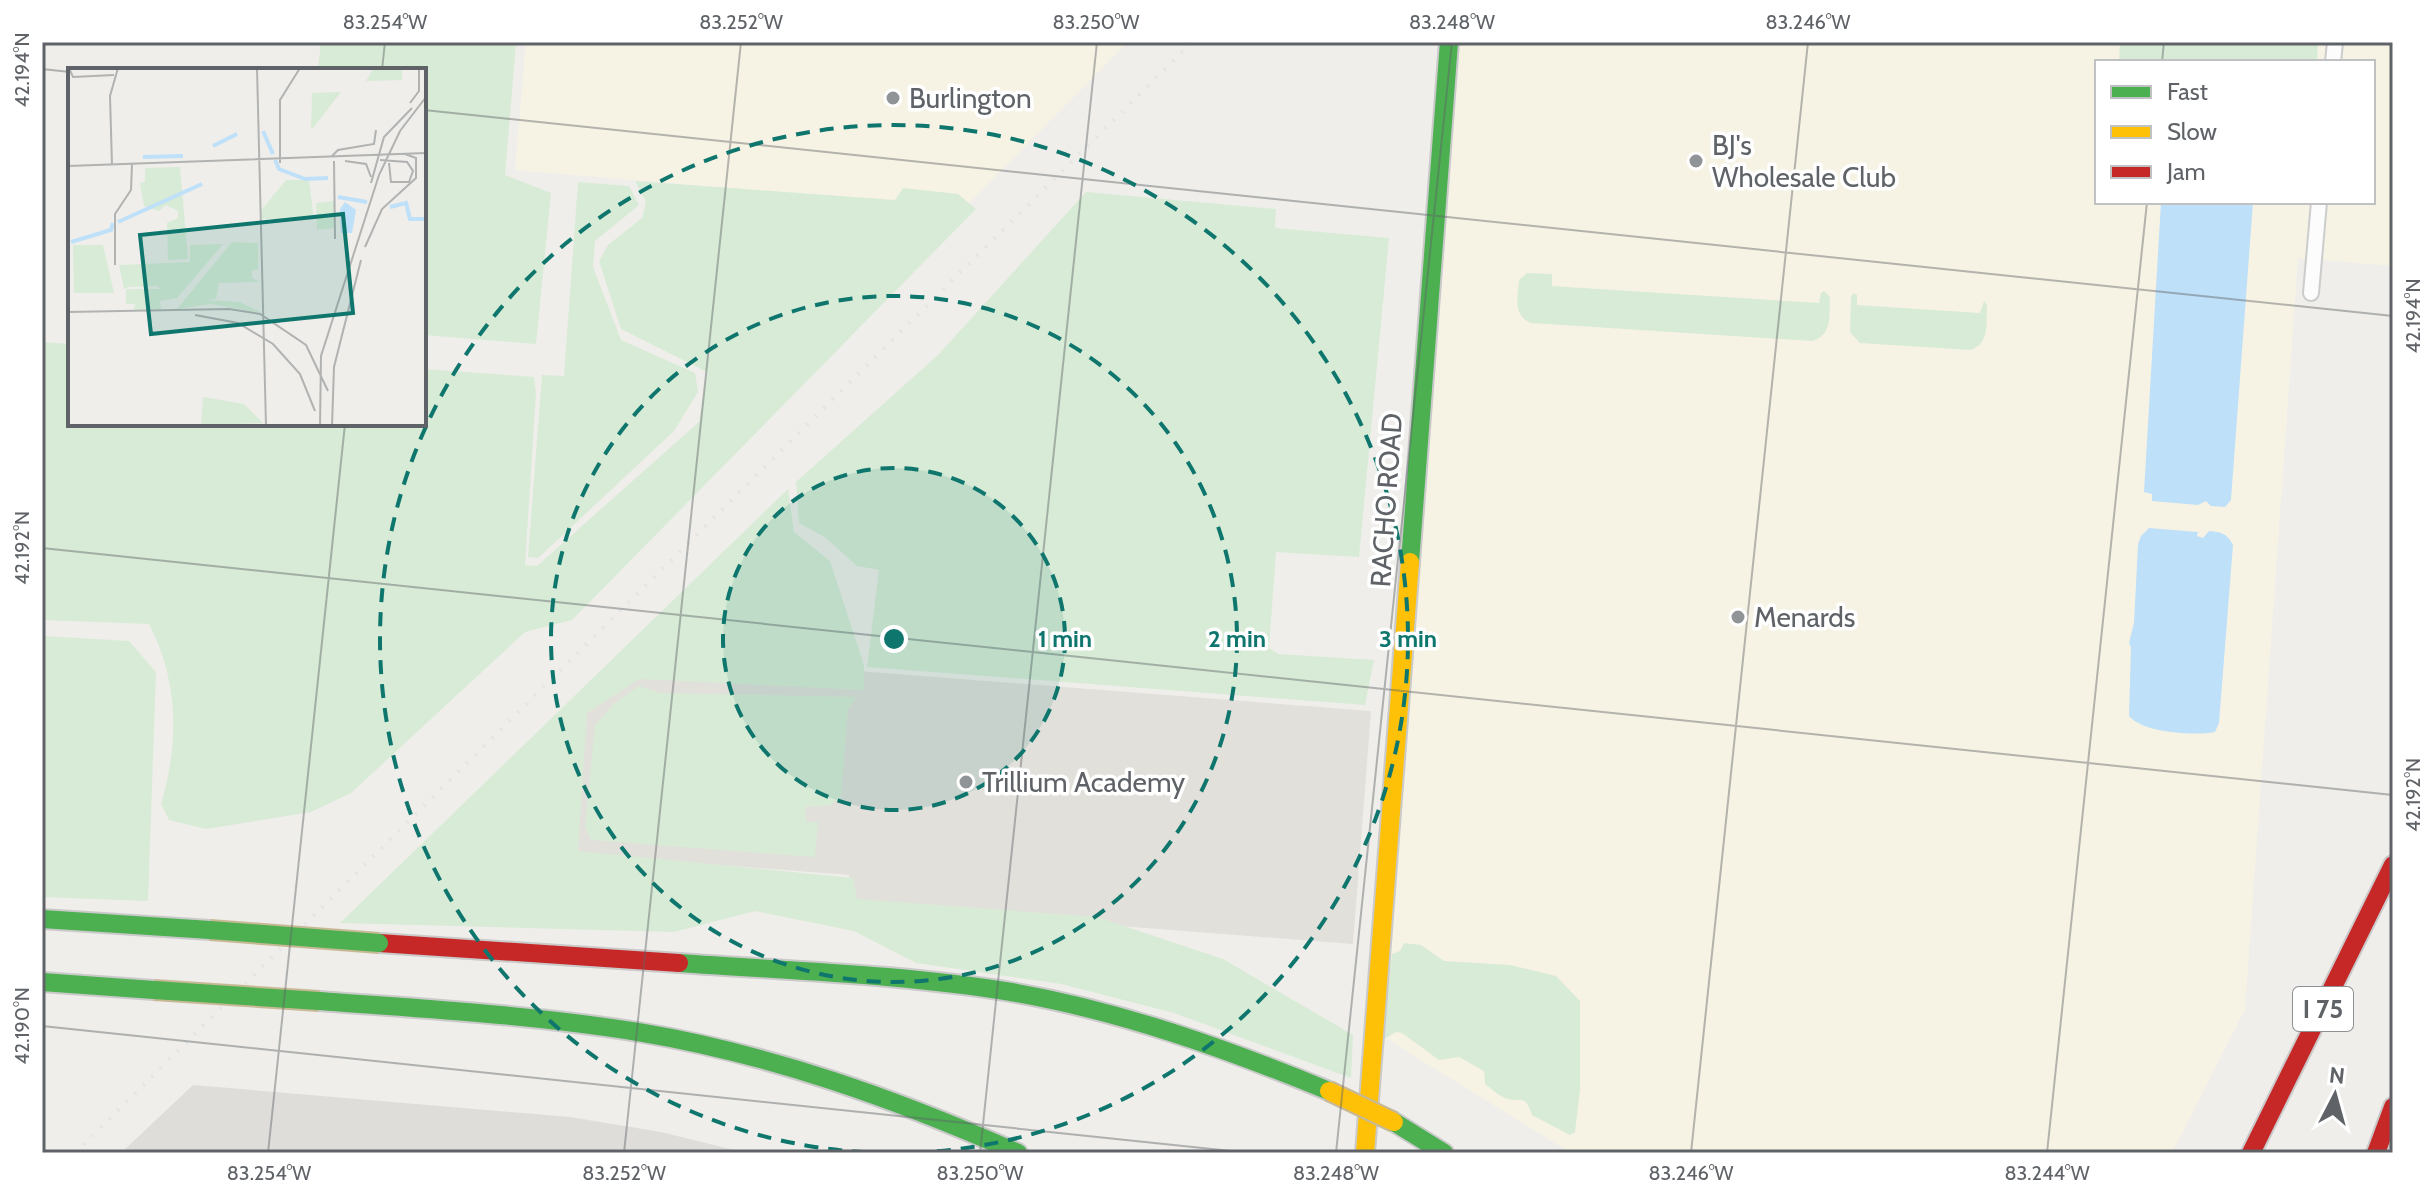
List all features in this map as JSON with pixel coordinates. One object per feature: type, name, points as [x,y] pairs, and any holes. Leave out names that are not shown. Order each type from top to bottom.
[{"type":"main road","name":"RACHO ROAD","points":[[1365,1153],[1449,42]]},
{"type":"main road","name":"I 75","points":[[2251,1153],[2393,865]]},
{"type":"main road","points":[[42,919],[902,979],[1003,991],[1102,1011],[1243,1055],[1394,1122],[1444,1153]]},
{"type":"main road","points":[[42,982],[586,1024],[710,1046],[840,1082],[917,1110],[1018,1153]]},
{"type":"main road","points":[[2376,1153],[2393,1107]]},
{"type":"street","points":[[2311,293],[2319,204]]},
{"type":"shaded area","points":[[526,42],[1128,42],[964,208],[515,170]]},
{"type":"shaded area","points":[[1460,42],[2393,42],[2393,266],[2298,258],[2245,1009],[2172,1153],[1571,1153],[1384,1037]]},
{"type":"shaded area","name":"Trillium Academy","points":[[627,653],[1371,711],[1353,944],[847,905],[849,875],[561,853],[572,704]]},
{"type":"shaded area","points":[[193,1085],[570,1117],[661,1132],[746,1153],[121,1153]]},
{"type":"green space","points":[[321,42],[516,42],[505,175],[551,193],[536,344],[426,335],[426,68],[318,68]]},
{"type":"green space","points":[[2120,42],[2318,42],[2317,60],[2119,60]]},
{"type":"green space","points":[[635,181],[895,200],[903,188],[958,194],[976,209],[572,620],[525,632],[351,793],[311,812],[206,829],[169,820],[161,804],[171,759],[171,690],[159,646],[149,624],[42,620],[42,342],[68,344],[68,426],[426,426],[426,369],[534,377],[536,393],[525,565],[537,566],[699,422],[707,372],[621,329],[599,261],[608,245],[642,218],[646,202]]},
{"type":"green space","points":[[578,182],[629,186],[639,205],[595,241],[593,267],[621,340],[695,373],[698,392],[674,431],[538,558],[528,557],[542,375],[564,376]]},
{"type":"green space","points":[[1086,192],[1276,209],[1275,228],[1389,238],[1359,557],[1276,552],[1269,648],[1278,654],[1374,660],[1365,705],[867,667],[879,570],[857,566],[826,538],[799,523],[796,482],[938,355]]},
{"type":"green space","points":[[1527,273],[1552,274],[1552,286],[1819,303],[1824,291],[1830,297],[1828,324],[1824,334],[1812,341],[1531,323],[1521,315],[1518,305],[1519,280]]},
{"type":"green space","points":[[1854,293],[1857,295],[1857,305],[1980,313],[1984,301],[1987,305],[1984,338],[1970,350],[1860,343],[1850,332],[1851,297]]},
{"type":"green space","points":[[788,489],[794,532],[830,561],[864,665],[864,690],[639,679],[587,713],[578,851],[853,878],[857,899],[1097,917],[1223,959],[1353,1035],[1351,1078],[1174,1013],[1061,984],[916,963],[854,931],[755,911],[674,932],[340,923]]},
{"type":"green space","points":[[42,636],[129,641],[156,672],[148,901],[42,897]]},
{"type":"green space","points":[[639,686],[660,693],[856,697],[848,709],[841,797],[830,805],[805,807],[806,822],[818,822],[815,857],[591,840],[585,827],[595,725],[615,703]]},
{"type":"green space","points":[[1404,943],[1421,945],[1444,961],[1510,965],[1556,976],[1580,1001],[1580,1090],[1575,1132],[1570,1135],[1532,1115],[1523,1101],[1499,1095],[1485,1084],[1484,1071],[1459,1057],[1439,1060],[1402,1033],[1396,1032],[1381,1041],[1392,954],[1400,951]]},
{"type":"water","points":[[2161,204],[2253,204],[2231,500],[2225,507],[2211,506],[2206,501],[2198,505],[2152,501],[2152,494],[2144,492]]},
{"type":"water","points":[[2149,528],[2198,532],[2197,536],[2203,538],[2209,531],[2217,532],[2226,536],[2233,545],[2219,723],[2215,732],[2195,734],[2157,730],[2129,716],[2129,643],[2134,623],[2138,544]]},
{"type":"railway","points":[[75,1153],[1192,42]]},
{"type":"traffic: fast","points":[[1410,562],[1449,42]]},
{"type":"traffic: fast","points":[[42,919],[210,930]]},
{"type":"traffic: fast","points":[[210,930],[379,943]]},
{"type":"traffic: fast","points":[[679,963],[929,981],[1052,1000],[1173,1033],[1329,1091]]},
{"type":"traffic: fast","points":[[42,982],[154,990]]},
{"type":"traffic: fast","points":[[154,990],[319,1001]]},
{"type":"traffic: fast","points":[[319,1001],[559,1021],[687,1041],[832,1080],[926,1114],[1018,1153]]},
{"type":"traffic: fast","points":[[1394,1122],[1444,1153]]},
{"type":"traffic: slow","points":[[1365,1153],[1410,562]]},
{"type":"traffic: slow","points":[[1329,1091],[1394,1122]]},
{"type":"traffic: jam","points":[[2251,1153],[2393,865]]},
{"type":"traffic: jam","points":[[379,943],[679,963]]},
{"type":"traffic: jam","points":[[2376,1153],[2393,1107]]},
{"type":"place","name":"Burlington","points":[[893,98]]},
{"type":"place","name":"BJ's Wholesale Club","points":[[1696,161]]},
{"type":"place","name":"Menards","points":[[1738,617]]},
{"type":"place","name":"Trillium Academy","points":[[966,782]]}]
